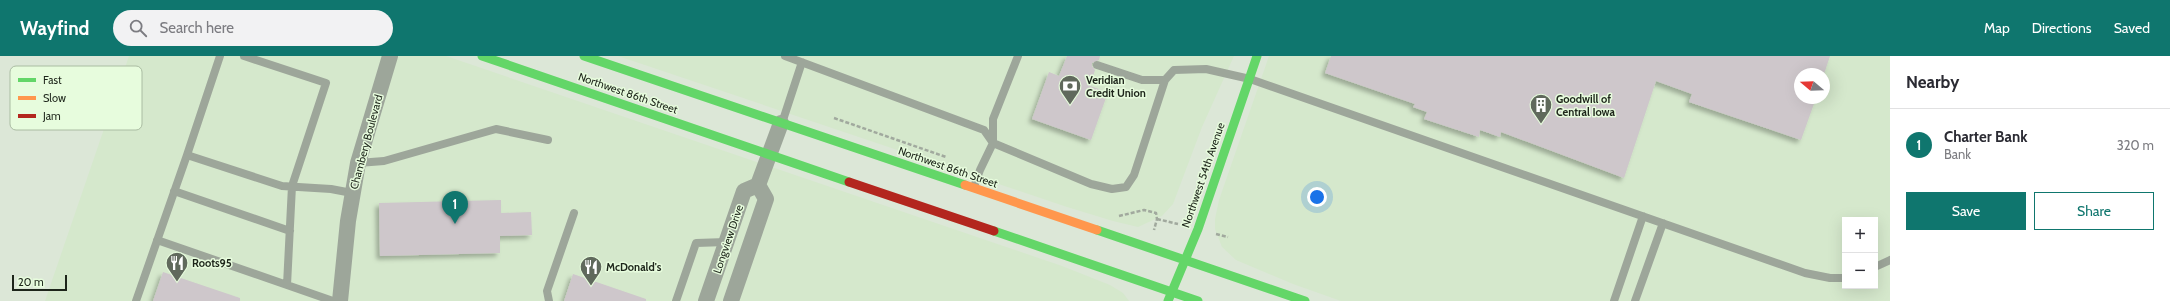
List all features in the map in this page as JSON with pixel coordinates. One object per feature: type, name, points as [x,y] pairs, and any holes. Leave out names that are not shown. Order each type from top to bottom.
[{"type":"main road","name":"Northwest 86th Street","points":[[482,56],[1198,301]]},
{"type":"main road","name":"Northwest 86th Street","points":[[584,56],[602,59],[782,123],[1305,301]]},
{"type":"main road","name":"Northwest 54th Avenue","points":[[1168,301],[1185,260],[1257,56]]},
{"type":"street","name":"Chambery Boulevard","points":[[340,301],[352,193],[358,163],[390,56]]},
{"type":"street","points":[[758,185],[782,123]]},
{"type":"street","name":"Longview Drive","points":[[706,301],[744,191],[758,185],[766,199],[731,301]]},
{"type":"lane","points":[[136,301],[220,56]]},
{"type":"lane","points":[[244,56],[326,83],[292,186],[287,285]]},
{"type":"lane","points":[[785,56],[984,130],[993,143],[1091,184],[1112,190],[1126,187],[1134,174],[1166,80],[1174,70],[1188,68],[1206,69],[1250,79],[1805,273],[1830,278],[1842,278]]},
{"type":"lane","points":[[974,188],[980,170],[993,143],[994,119],[1018,56]]},
{"type":"lane","points":[[782,123],[802,62]]},
{"type":"lane","points":[[1097,65],[1142,80],[1166,80]]},
{"type":"lane","points":[[358,163],[384,161],[496,129],[548,140]]},
{"type":"lane","points":[[187,155],[282,186],[331,189],[352,193]]},
{"type":"lane","points":[[174,191],[290,231]]},
{"type":"lane","points":[[549,301],[547,290],[574,213]]},
{"type":"lane","points":[[1614,301],[1643,216]]},
{"type":"lane","points":[[1635,301],[1663,223]]},
{"type":"lane","points":[[158,240],[333,301]]},
{"type":"lane","points":[[676,301],[696,243],[726,242]]},
{"type":"lane","points":[[1878,266],[1890,260]]},
{"type":"path","points":[[1156,213],[1157,219]]},
{"type":"path","points":[[1216,234],[1228,238]]},
{"type":"shaded area","points":[[129,56],[446,56],[1062,266],[1110,285],[1123,293],[1129,301],[45,301],[104,130],[142,130],[142,66],[126,66]]},
{"type":"shaded area","points":[[618,56],[1234,56],[1202,127],[1173,204],[1162,216],[1138,227],[1067,207]]},
{"type":"shaded area","points":[[1269,56],[1890,56],[1890,301],[1341,301],[1293,284],[1236,260],[1222,247],[1215,229],[1215,219],[1219,200]]},
{"type":"building","name":"Veridian Credit Union","points":[[1067,56],[1100,56],[1099,60],[1092,63],[1095,70],[1090,86],[1108,92],[1091,140],[1032,119],[1049,72],[1059,76]]},
{"type":"building","name":"Goodwill of Central Iowa","points":[[1331,56],[1830,56],[1826,68],[1794,68],[1794,104],[1814,104],[1801,140],[1689,102],[1692,94],[1656,81],[1624,178],[1501,132],[1500,137],[1480,130],[1479,137],[1424,119],[1427,112],[1413,107],[1415,104],[1325,73]]},
{"type":"building","points":[[501,200],[501,213],[531,212],[532,235],[500,236],[500,253],[380,256],[379,203]]},
{"type":"building","name":"Roots95","points":[[163,272],[240,298],[240,301],[153,301]]},
{"type":"building","name":"McDonald's","points":[[573,274],[646,299],[646,301],[564,301]]},
{"type":"traffic: fast","points":[[482,56],[849,182]]},
{"type":"traffic: fast","points":[[584,56],[965,185]]},
{"type":"traffic: fast","points":[[1168,301],[1198,229],[1257,56]]},
{"type":"traffic: fast","points":[[1097,230],[1305,301]]},
{"type":"traffic: fast","points":[[994,231],[1198,301]]},
{"type":"traffic: slow","points":[[965,185],[1097,230]]},
{"type":"traffic: jam","points":[[849,182],[994,231]]},
{"type":"place","name":"Veridian Credit Union","points":[[1070,106]]},
{"type":"place","name":"Goodwill of Central Iowa","points":[[1541,124]]},
{"type":"place","name":"Charter Bank","points":[[455,224]]},
{"type":"place","name":"Roots95","points":[[177,282]]},
{"type":"place","name":"McDonald's","points":[[591,286]]}]
